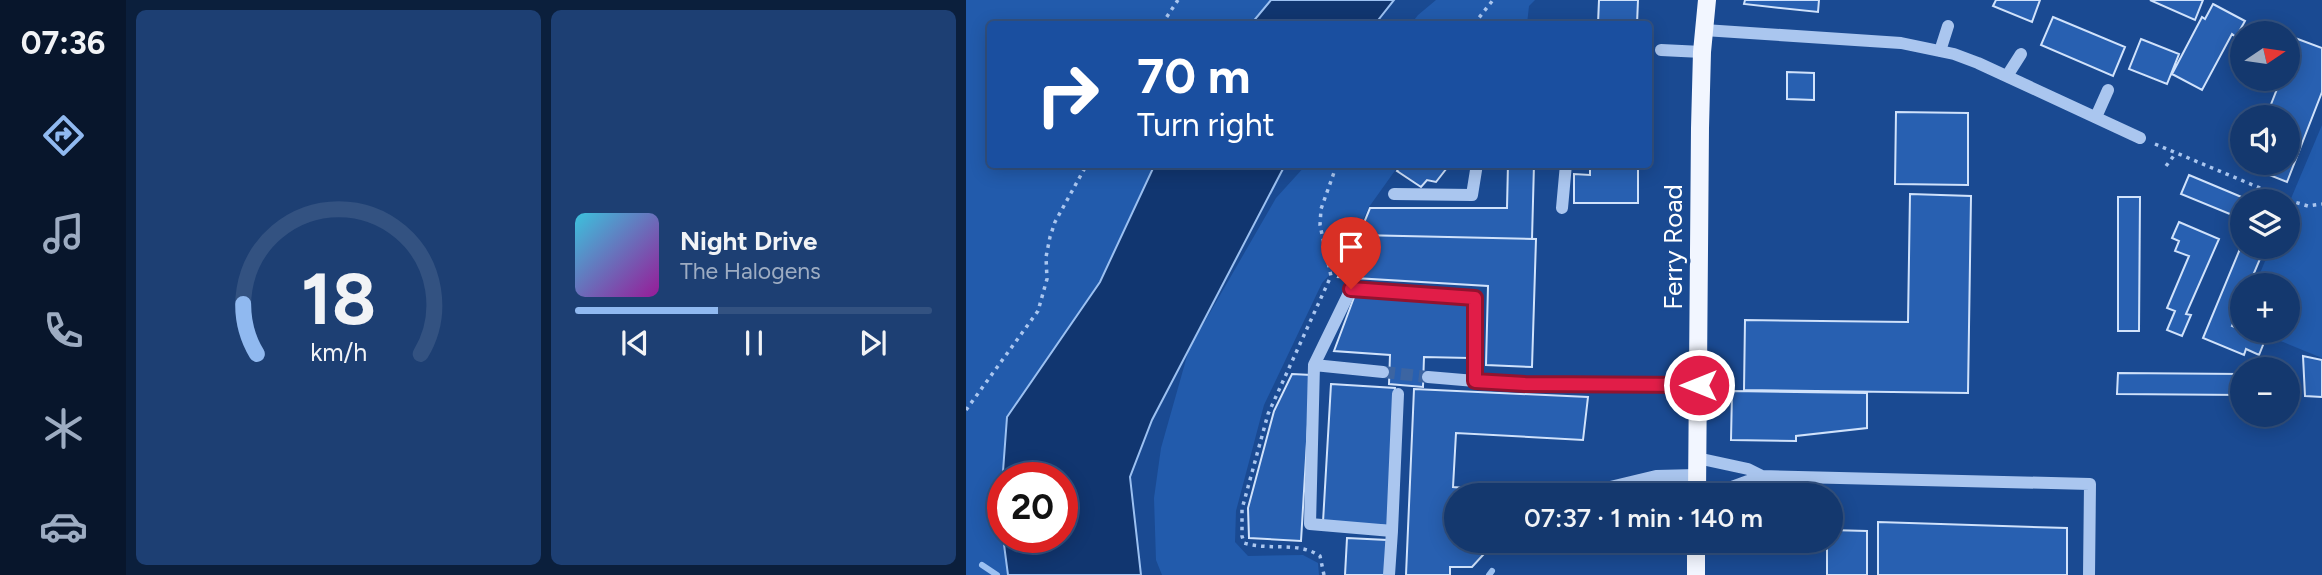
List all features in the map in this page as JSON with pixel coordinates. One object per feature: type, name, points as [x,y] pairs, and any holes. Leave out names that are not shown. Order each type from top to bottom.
[{"type":"main road","name":"Ferry Road","points":[[1697,483],[1702,52],[1707,0]]},
{"type":"main road","points":[[1696,553],[1696,575]]},
{"type":"street","points":[[1940,51],[1948,26]]},
{"type":"street","points":[[1704,30],[1888,42],[1940,51],[1967,58],[2140,138]]},
{"type":"street","points":[[1661,50],[1702,52]]},
{"type":"street","points":[[2007,76],[2021,54]]},
{"type":"street","points":[[2096,117],[2108,90]]},
{"type":"street","points":[[1394,194],[1472,195],[1476,168]]},
{"type":"street","points":[[1562,208],[1566,168]]},
{"type":"street","points":[[1392,531],[1310,524],[1314,365],[1351,289],[1475,298],[1475,381]]},
{"type":"street","points":[[1314,365],[1383,372]]},
{"type":"street","points":[[1428,377],[1525,384],[1699,385]]},
{"type":"street","points":[[1389,575],[1398,394]]},
{"type":"street","points":[[1627,483],[1697,467],[1748,469],[1762,476]]},
{"type":"street","points":[[1743,483],[1762,476],[2091,484],[2089,575]]},
{"type":"path","points":[[1164,21],[1178,0]]},
{"type":"path","points":[[1476,21],[1493,0]]},
{"type":"path","points":[[2140,138],[2291,201],[2308,206],[2322,204]]},
{"type":"path","points":[[2166,166],[2176,153]]},
{"type":"path","points":[[966,410],[1038,311],[1047,279],[1046,257],[1050,237],[1055,222],[1085,168]]},
{"type":"path","points":[[1324,575],[1320,556],[1313,552],[1244,542],[1242,509],[1268,414],[1331,276],[1320,225],[1321,209],[1336,168]]},
{"type":"shaded area","points":[[966,0],[1299,0],[1281,21],[987,21],[987,168],[1182,168],[1012,462],[987,462],[987,553],[1035,553],[1033,575],[966,575]]},
{"type":"shaded area","points":[[1271,0],[1394,0],[1377,21],[1254,21]]},
{"type":"shaded area","points":[[1436,0],[1535,0],[1529,6],[1527,21],[1413,21]]},
{"type":"shaded area","points":[[2322,125],[2322,358],[2285,343],[2300,343],[2300,273],[2260,273],[2266,259],[2300,259],[2300,189],[2295,189]]},
{"type":"shaded area","points":[[1153,168],[1283,168],[1152,420],[1130,477],[1141,575],[1008,575],[1005,553],[1078,553],[1078,462],[1004,462],[1007,417],[1100,282]]},
{"type":"shaded area","points":[[1303,168],[1397,168],[1369,207],[1344,259],[1322,283],[1264,405],[1236,511],[1235,542],[1248,556],[1303,555],[1318,563],[1319,575],[1162,575],[1156,560],[1154,498],[1161,448],[1189,349],[1276,198]]},
{"type":"building","points":[[1599,0],[1638,0],[1637,21],[1598,21]]},
{"type":"building","points":[[1745,0],[1819,0],[1818,12],[1744,4]]},
{"type":"building","points":[[1996,0],[2040,0],[2032,22],[1993,6]]},
{"type":"building","points":[[2150,0],[2203,0],[2195,20]]},
{"type":"building","points":[[2213,4],[2245,21],[2230,21],[2230,38],[2202,90],[2172,74],[2202,17],[2205,19]]},
{"type":"building","points":[[2053,17],[2125,47],[2113,76],[2041,45]]},
{"type":"building","points":[[2141,39],[2179,54],[2167,84],[2129,69]]},
{"type":"building","points":[[2300,40],[2322,48],[2322,92],[2300,149],[2300,105],[2271,105],[2276,91],[2300,91]]},
{"type":"building","points":[[1787,72],[1814,73],[1814,100],[1787,99]]},
{"type":"building","points":[[1896,112],[1968,113],[1968,185],[1895,184]]},
{"type":"building","points":[[1399,168],[1447,168],[1436,182],[1427,180],[1421,187],[1397,171]]},
{"type":"building","points":[[1508,168],[1534,168],[1532,239],[1359,235],[1370,208],[1507,208]]},
{"type":"building","points":[[1590,168],[1638,168],[1638,203],[1574,203],[1574,174],[1590,175]]},
{"type":"building","points":[[2189,175],[2230,192],[2230,214],[2181,194]]},
{"type":"building","points":[[2269,175],[2290,175],[2287,182]]},
{"type":"building","points":[[1910,194],[1971,196],[1968,393],[1744,390],[1745,320],[1908,322]]},
{"type":"building","points":[[2118,197],[2140,197],[2139,331],[2118,331]]},
{"type":"building","points":[[2179,222],[2219,239],[2186,314],[2191,315],[2182,336],[2167,330],[2175,311],[2167,308],[2189,256],[2175,251],[2179,241],[2172,238]]},
{"type":"building","points":[[1359,235],[1536,239],[1532,367],[1486,365],[1488,286],[1338,277]]},
{"type":"building","points":[[2236,259],[2260,259],[2254,273],[2230,273],[2230,343],[2264,343],[2259,355],[2246,349],[2244,355],[2203,338]]},
{"type":"building","points":[[1356,292],[1471,298],[1469,358],[1424,357],[1423,387],[1389,384],[1390,355],[1334,351]]},
{"type":"building","points":[[2303,356],[2322,360],[2322,397],[2305,396]]},
{"type":"building","points":[[2118,373],[2230,374],[2230,395],[2117,394]]},
{"type":"building","points":[[1292,374],[1311,375],[1301,541],[1249,538],[1248,508],[1274,411]]},
{"type":"building","points":[[1331,384],[1395,388],[1388,526],[1323,522]]},
{"type":"building","points":[[1414,389],[1588,397],[1583,440],[1456,433],[1453,483],[1444,483],[1444,553],[1483,555],[1472,567],[1450,567],[1450,575],[1406,575]]},
{"type":"building","points":[[1732,391],[1867,393],[1867,428],[1796,436],[1796,441],[1731,440]]},
{"type":"building","points":[[1878,522],[2067,528],[2067,575],[1878,575]]},
{"type":"building","points":[[1843,530],[1867,531],[1867,575],[1827,575],[1827,553],[1843,553]]},
{"type":"building","points":[[1347,538],[1387,540],[1385,575],[1345,575]]},
{"type":"waterway","points":[[982,565],[997,575]]},
{"type":"waterway","points":[[1489,575],[1492,571]]},
{"type":"tunnel","points":[[1383,372],[1428,377]]},
{"type":"route","points":[[1351,289],[1475,298],[1475,381],[1525,384],[1699,385]]}]
